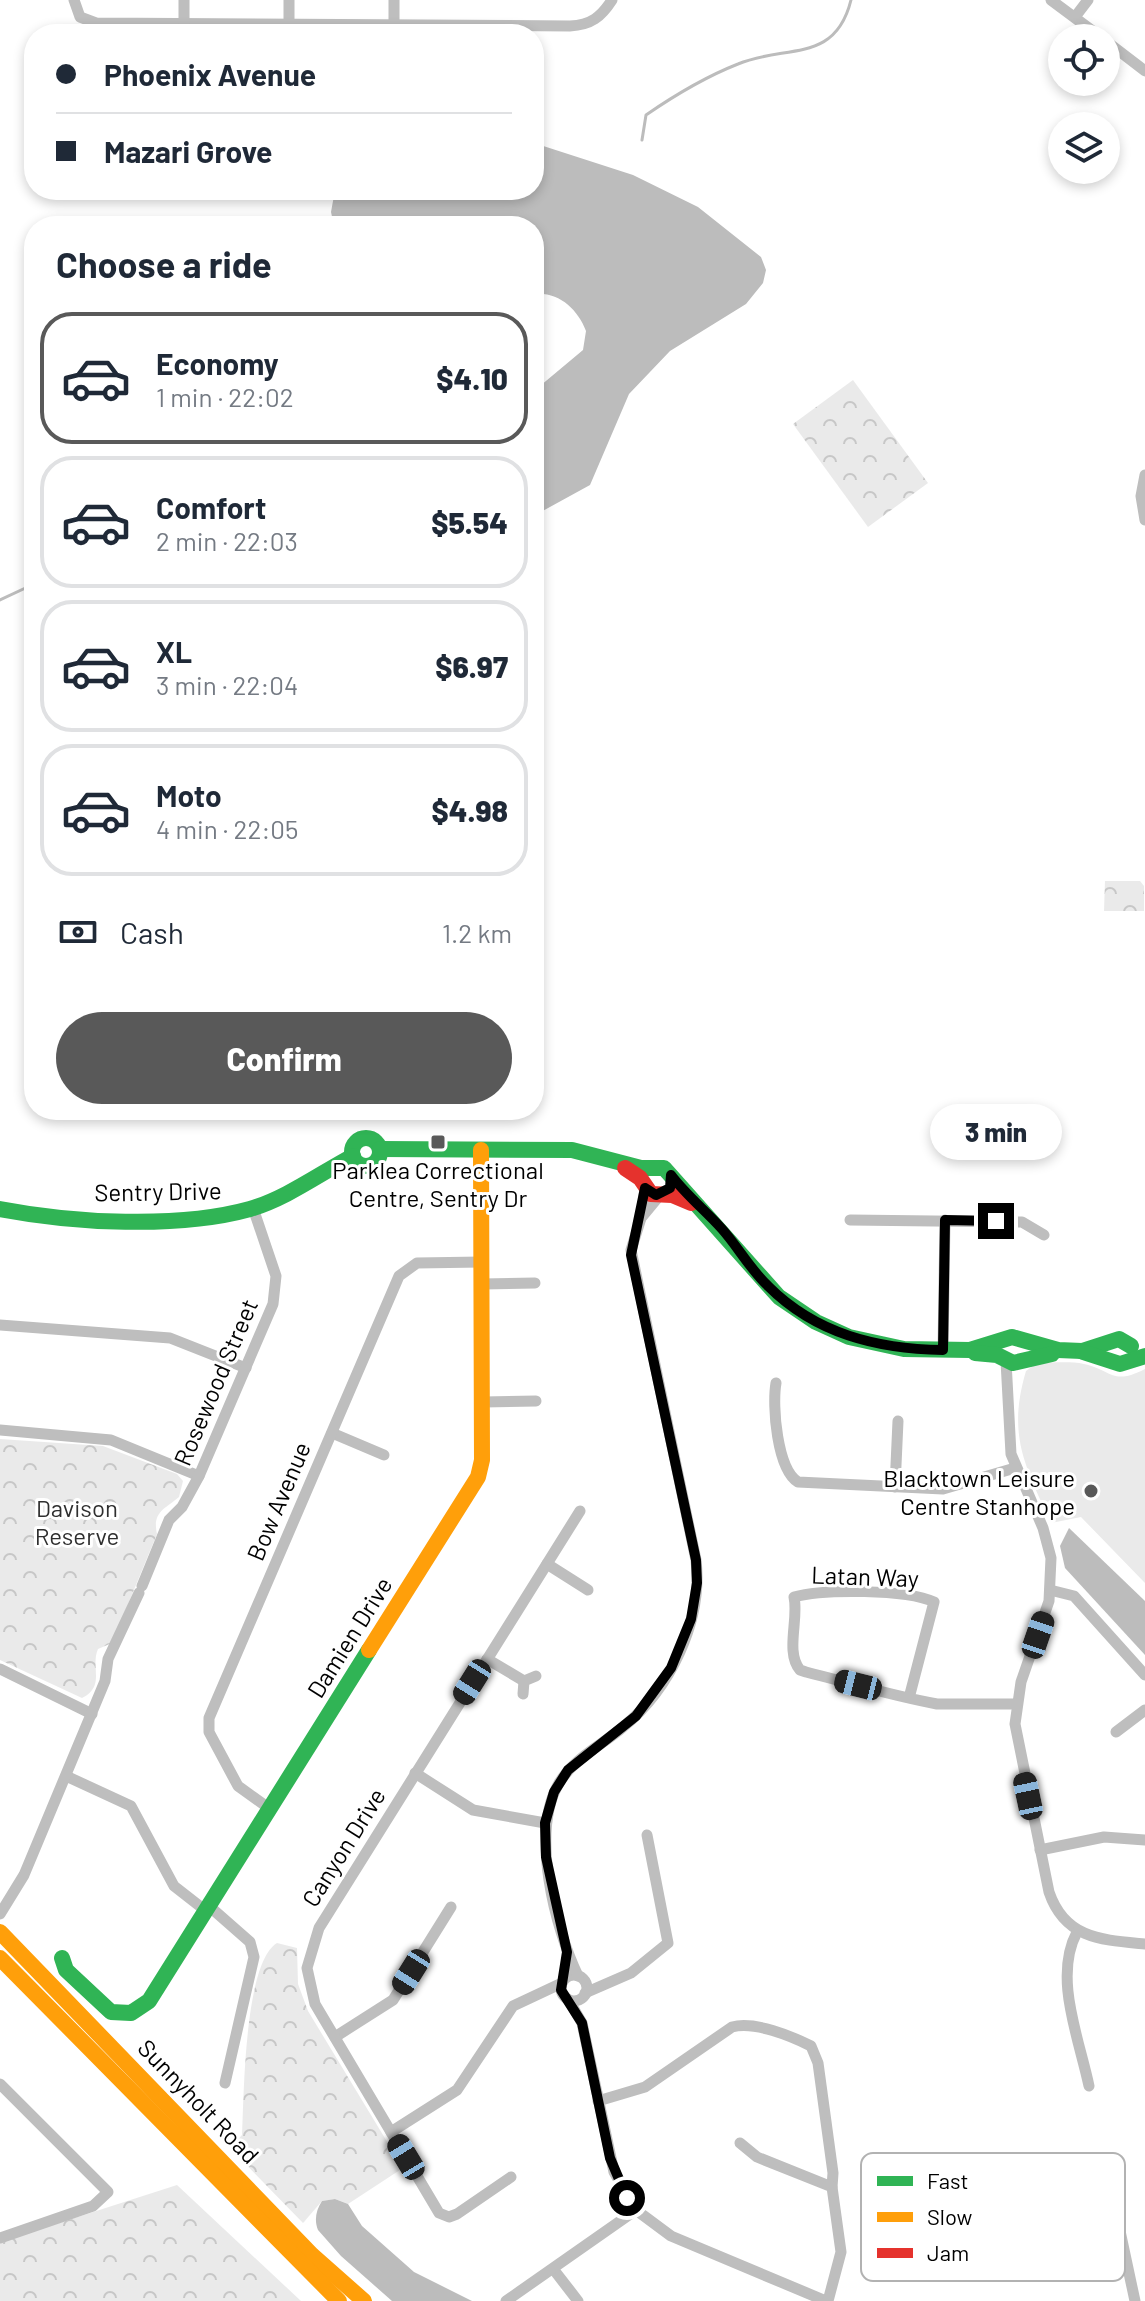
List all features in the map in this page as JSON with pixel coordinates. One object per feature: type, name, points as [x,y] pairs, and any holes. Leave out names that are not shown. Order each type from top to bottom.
[{"type":"street","points":[[74,0],[76,11],[87,21],[289,24],[289,0]]},
{"type":"street","points":[[184,0],[184,23]]},
{"type":"street","points":[[394,0],[394,24]]},
{"type":"street","points":[[544,25],[582,25],[604,13],[612,0]]},
{"type":"street","points":[[1051,0],[1084,24]]},
{"type":"street","points":[[1075,17],[1088,0]]},
{"type":"street","points":[[1120,52],[1145,71]]},
{"type":"street","points":[[1145,475],[1141,496],[1145,520]]},
{"type":"street","name":"Sentry Drive","points":[[0,1209],[33,1215],[198,1218],[253,1208],[353,1156],[356,1142],[364,1138],[376,1141],[380,1149],[481,1150]]},
{"type":"street","points":[[481,1150],[572,1150],[663,1171],[700,1207],[767,1286],[816,1322],[874,1344],[1013,1353],[1058,1350],[1110,1352],[1119,1339],[1138,1352]]},
{"type":"street","name":"Damien Drive","points":[[62,1958],[66,1970],[101,2006],[111,2012],[131,2013],[149,2001],[478,1477],[482,1460],[483,1402],[481,1150]]},
{"type":"street","points":[[610,1159],[653,1190],[700,1207]]},
{"type":"street","points":[[598,2101],[645,2087],[732,2027],[747,2026],[811,2046],[818,2063],[841,2252],[827,2301],[671,2236],[636,2210],[614,2172],[598,2101],[582,2023],[585,1994],[567,1952],[546,1857],[545,1823],[554,1792],[568,1770],[636,1716],[664,1680],[685,1638],[696,1594],[696,1560],[631,1255],[632,1240],[653,1190],[648,1171],[663,1171]]},
{"type":"street","points":[[653,1190],[670,1188],[663,1171]]},
{"type":"street","name":"Rosewood Street","points":[[0,1914],[24,1875],[108,1673],[108,1659],[169,1520],[182,1507],[199,1476],[276,1290],[274,1268],[253,1208]]},
{"type":"street","points":[[943,1350],[945,1220]]},
{"type":"street","points":[[857,1223],[945,1220],[1022,1222],[1044,1235]]},
{"type":"street","name":"Bow Avenue","points":[[270,1809],[238,1786],[211,1736],[208,1722],[405,1269],[425,1262],[481,1262]]},
{"type":"street","points":[[482,1284],[535,1283]]},
{"type":"street","points":[[0,1325],[170,1338],[246,1368]]},
{"type":"street","points":[[1013,1353],[1007,1430],[1015,1468],[1046,1538],[1051,1558],[1050,1590],[1016,1704],[1017,1743],[1040,1850],[1053,1904],[1077,1932],[1096,1939],[1145,1944]]},
{"type":"street","points":[[776,1383],[774,1411],[785,1466],[793,1479],[805,1484],[950,1488],[1015,1468]]},
{"type":"street","points":[[483,1402],[536,1401]]},
{"type":"street","points":[[895,1487],[898,1421]]},
{"type":"street","points":[[0,1430],[111,1440],[199,1476]]},
{"type":"street","points":[[332,1433],[384,1455]]},
{"type":"street","name":"Canyon Drive","points":[[511,2177],[445,2220],[335,2037],[310,1989],[307,1968],[312,1941],[580,1511]]},
{"type":"street","points":[[547,1564],[588,1590]]},
{"type":"street","points":[[1050,1590],[1074,1596],[1145,1675]]},
{"type":"street","name":"Latan Way","points":[[813,1593],[916,1596],[934,1602],[909,1698],[800,1670],[793,1654],[797,1618],[794,1597],[813,1593]]},
{"type":"street","points":[[487,1659],[524,1681]]},
{"type":"street","points":[[1,1674],[92,1714]]},
{"type":"street","points":[[524,1681],[536,1676]]},
{"type":"street","points":[[523,1694],[524,1681]]},
{"type":"street","points":[[909,1698],[947,1705],[1016,1704]]},
{"type":"street","points":[[1116,1732],[1145,1710]]},
{"type":"street","points":[[415,1773],[473,1810],[545,1823]]},
{"type":"street","points":[[66,1776],[131,1806],[174,1886],[250,1942],[254,1957],[225,2083]]},
{"type":"street","points":[[539,1995],[577,2000],[608,1980],[631,1973],[668,1943],[647,1835]]},
{"type":"street","points":[[1040,1850],[1104,1837],[1145,1840]]},
{"type":"street","points":[[335,2037],[393,2000],[451,1907]]},
{"type":"street","name":"Sunnyholt Road","points":[[0,1932],[312,2255],[364,2301]]},
{"type":"street","points":[[1077,1932],[1069,1947],[1065,1970],[1089,2086]]},
{"type":"street","points":[[567,1952],[563,1981],[567,1998],[582,2023]]},
{"type":"street","name":"Sunnyholt Road","points":[[0,1958],[339,2301]]},
{"type":"street","points":[[391,2132],[457,2090],[507,2014],[519,2002],[563,1981],[580,1977],[608,1980]]},
{"type":"street","points":[[0,2084],[108,2192],[93,2206],[0,2238]]},
{"type":"street","points":[[740,2143],[757,2157],[832,2187]]},
{"type":"street","points":[[506,2301],[636,2210]]},
{"type":"street","points":[[1125,2254],[1135,2301]]},
{"type":"street","points":[[554,2270],[578,2301]]},
{"type":"green space","points":[[853,380],[928,483],[868,527],[793,424]]},
{"type":"green space","points":[[1105,881],[1140,881],[1144,886],[1144,911],[1104,911]]},
{"type":"green space","name":"Blacktown Leisure Centre Stanhope","points":[[1037,1363],[1084,1364],[1119,1376],[1145,1369],[1145,1583],[1081,1517],[1051,1523],[1027,1467],[1019,1432],[1018,1414],[1026,1371]]},
{"type":"green space","name":"Davison Reserve","points":[[0,1439],[103,1446],[177,1474],[183,1481],[179,1497],[158,1516],[157,1534],[112,1643],[98,1649],[94,1688],[82,1698],[0,1660]]},
{"type":"green space","points":[[277,1943],[297,1948],[298,1984],[308,2011],[403,2168],[348,2204],[335,2199],[322,2201],[303,2223],[230,2148],[242,2135],[248,2032],[258,1976],[266,1955]]},
{"type":"green space","points":[[177,2185],[301,2301],[0,2301],[0,2242]]},
{"type":"shaded area","points":[[544,146],[633,175],[698,207],[761,257],[766,270],[763,283],[746,304],[670,351],[629,394],[590,485],[544,510],[544,383],[583,350],[586,331],[566,303],[544,294],[544,216],[332,216],[333,200],[544,200]]},
{"type":"shaded area","points":[[1069,1528],[1145,1601],[1145,1655],[1065,1568],[1060,1546]]},
{"type":"shaded area","points":[[335,2199],[348,2204],[362,2226],[414,2272],[472,2301],[392,2301],[341,2256],[318,2230],[316,2219],[320,2204]]},
{"type":"waterway","points":[[642,140],[646,115],[702,81],[755,58],[820,44],[833,35],[843,21],[851,0]]},
{"type":"waterway","points":[[0,600],[24,589]]},
{"type":"traffic: fast","points":[[366,1138],[376,1142],[380,1152],[376,1162],[366,1166],[356,1162],[352,1152],[356,1142],[366,1138]]},
{"type":"traffic: fast","points":[[380,1149],[572,1150],[641,1168],[664,1168],[779,1297],[816,1322],[849,1337],[904,1349],[970,1350],[1012,1337],[1058,1350],[1082,1351],[1119,1339],[1131,1346]]},
{"type":"traffic: fast","points":[[0,1209],[60,1218],[125,1222],[222,1215],[277,1199],[353,1156]]},
{"type":"traffic: fast","points":[[1083,1352],[1120,1364],[1145,1356]]},
{"type":"traffic: fast","points":[[975,1353],[997,1355],[1013,1363],[1052,1354]]},
{"type":"traffic: fast","points":[[62,1958],[66,1970],[111,2012],[131,2013],[149,2001],[369,1650]]},
{"type":"traffic: slow","points":[[369,1650],[478,1477],[482,1460],[481,1150]]},
{"type":"traffic: slow","points":[[0,1932],[312,2255],[364,2301]]},
{"type":"traffic: slow","points":[[0,1958],[339,2301]]},
{"type":"traffic: jam","points":[[625,1168],[640,1178],[651,1194],[672,1195],[691,1203]]},
{"type":"place","name":"Parklea Correctional Centre, Sentry Dr","points":[[438,1142]]},
{"type":"place","name":"Blacktown Leisure Centre Stanhope","points":[[1091,1491]]},
{"type":"route","points":[[627,2198],[610,2158],[582,2023],[578,2022],[572,2005],[561,1990],[567,1952],[544,1839],[549,1805],[568,1770],[636,1716],[664,1680],[685,1638],[696,1594],[696,1560],[631,1255],[645,1188],[651,1194],[664,1193],[670,1188],[671,1175],[720,1226],[755,1273],[791,1306],[816,1322],[860,1341],[904,1349],[943,1350],[945,1220],[996,1221]]}]
